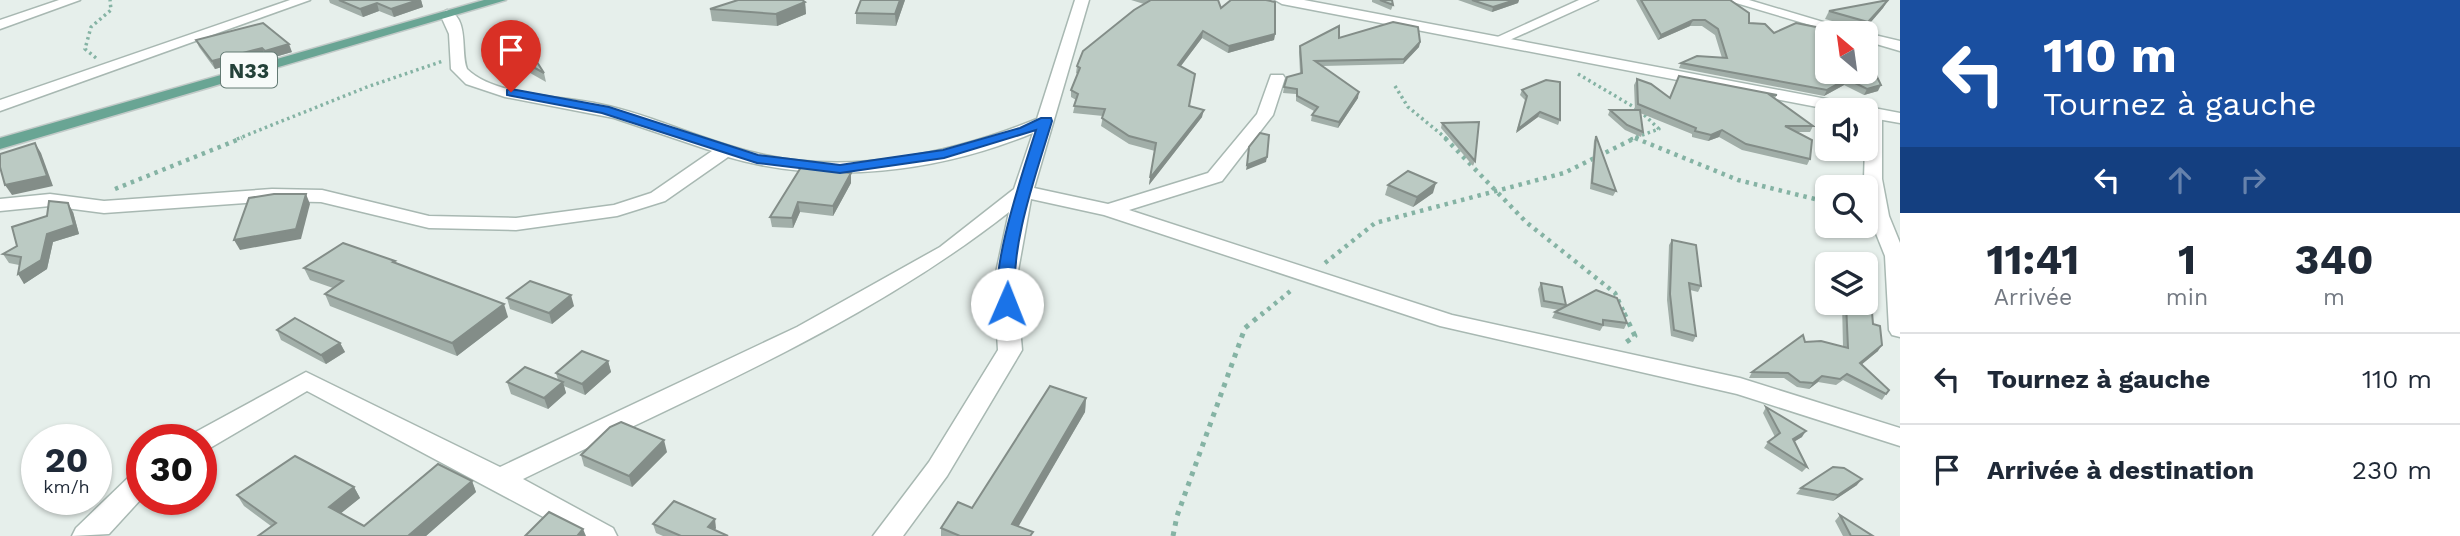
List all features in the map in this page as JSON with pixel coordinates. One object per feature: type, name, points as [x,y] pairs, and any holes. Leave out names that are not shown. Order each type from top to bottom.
[{"type":"main road","name":"N33","points":[[0,144],[499,0]]},
{"type":"street","points":[[0,25],[73,0]]},
{"type":"street","points":[[0,106],[303,0]]},
{"type":"street","points":[[887,536],[938,469],[1010,350],[1005,282],[1023,192],[1082,0]]},
{"type":"street","points":[[1282,0],[1815,102]]},
{"type":"street","points":[[1498,40],[1591,0]]},
{"type":"street","points":[[1733,0],[1815,23]]},
{"type":"street","points":[[447,14],[456,35],[454,58],[463,75],[487,89],[604,110],[757,159],[840,169],[944,154],[1024,131],[1046,121]]},
{"type":"street","points":[[1878,40],[1900,46]]},
{"type":"street","points":[[1109,210],[1215,177],[1265,115],[1277,78]]},
{"type":"street","points":[[1878,114],[1900,118]]},
{"type":"street","points":[[0,205],[50,201],[104,207],[271,195],[322,196],[358,207],[429,222],[516,223],[617,211],[658,197],[727,149]]},
{"type":"street","points":[[1871,161],[1879,216],[1895,256],[1900,330]]},
{"type":"street","points":[[500,479],[805,332],[947,251],[1023,192],[1109,210],[1448,321],[1740,386],[1899,435]]},
{"type":"street","points":[[217,432],[306,380],[500,479],[603,536]]},
{"type":"street","points":[[86,536],[126,496]]},
{"type":"path","points":[[107,68],[85,50],[91,27],[111,10],[110,0]]},
{"type":"path","points":[[1173,536],[1177,516],[1245,328],[1375,223],[1564,173],[1634,138],[1659,129],[1639,110],[1602,85],[1564,67],[1560,52]]},
{"type":"path","points":[[86,205],[126,183],[273,127],[367,87],[454,58]]},
{"type":"path","points":[[1395,86],[1408,107],[1437,130],[1460,157],[1554,247],[1615,293],[1634,336],[1606,356]]},
{"type":"path","points":[[1634,138],[1738,180],[1815,199]]},
{"type":"building","points":[[339,0],[418,0],[391,9],[377,3],[360,9]]},
{"type":"building","points":[[738,0],[805,2],[776,14],[710,9]]},
{"type":"building","points":[[861,0],[900,0],[895,14],[856,13]]},
{"type":"building","points":[[1151,0],[1218,0],[1221,8],[1231,0],[1275,2],[1275,34],[1229,46],[1203,31],[1178,65],[1195,74],[1189,106],[1204,110],[1150,178],[1156,143],[1129,136],[1102,118],[1105,109],[1074,106],[1078,94],[1071,90],[1080,68],[1077,66],[1083,51],[1134,10]]},
{"type":"building","points":[[1472,0],[1515,0],[1493,7]]},
{"type":"building","points":[[1641,0],[1730,0],[1749,13],[1749,23],[1765,24],[1774,33],[1796,23],[1815,27],[1815,84],[1838,84],[1827,90],[1681,63],[1697,56],[1727,58],[1718,29],[1705,20],[1693,20],[1661,35]]},
{"type":"building","points":[[1888,0],[1869,21],[1829,11]]},
{"type":"building","points":[[1393,22],[1418,27],[1420,42],[1404,59],[1315,61],[1359,92],[1339,122],[1312,115],[1318,107],[1297,96],[1297,89],[1284,87],[1287,77],[1302,73],[1300,46],[1339,26],[1339,38]]},
{"type":"building","points":[[263,23],[289,44],[212,61],[196,40]]},
{"type":"building","points":[[519,34],[544,73],[486,41]]},
{"type":"building","points":[[1679,76],[1777,95],[1770,95],[1813,126],[1785,126],[1812,140],[1810,159],[1746,144],[1722,130],[1711,135],[1695,131],[1696,128],[1638,104],[1637,79],[1651,84],[1670,98]]},
{"type":"building","points":[[1878,79],[1881,85],[1867,89],[1857,84],[1878,84]]},
{"type":"building","points":[[1546,80],[1560,82],[1560,120],[1540,112],[1518,129],[1527,96],[1522,90]]},
{"type":"building","points":[[1610,110],[1640,110],[1643,132],[1627,125]]},
{"type":"building","points":[[1479,122],[1475,161],[1442,123]]},
{"type":"building","points":[[1260,133],[1269,135],[1267,157],[1247,165],[1249,147]]},
{"type":"building","points":[[1596,136],[1616,191],[1592,183]]},
{"type":"building","points":[[35,143],[47,176],[5,185],[0,154]]},
{"type":"building","points":[[803,164],[812,164],[813,169],[851,173],[833,206],[798,202],[792,218],[770,217]]},
{"type":"building","points":[[1408,171],[1436,183],[1417,197],[1388,185]]},
{"type":"building","points":[[274,194],[306,194],[296,229],[234,240],[249,198]]},
{"type":"building","points":[[49,201],[68,203],[74,225],[47,234],[41,260],[18,274],[21,257],[3,254],[17,246],[12,227],[47,216]]},
{"type":"building","points":[[1672,240],[1696,245],[1701,286],[1689,283],[1696,336],[1674,330],[1670,294]]},
{"type":"building","points":[[343,243],[504,304],[452,343],[325,294],[343,281],[304,268]]},
{"type":"building","points":[[530,281],[571,295],[549,313],[507,298]]},
{"type":"building","points":[[1541,283],[1562,287],[1566,305],[1544,301]]},
{"type":"building","points":[[1596,290],[1617,298],[1627,323],[1603,320],[1603,325],[1555,312]]},
{"type":"building","points":[[1847,315],[1872,315],[1873,324],[1880,326],[1882,345],[1860,363],[1889,390],[1886,394],[1847,374],[1840,379],[1822,376],[1813,383],[1800,382],[1788,373],[1752,372],[1803,335],[1805,342],[1821,341],[1848,348]]},
{"type":"building","points":[[295,318],[340,343],[321,355],[277,330]]},
{"type":"building","points":[[582,351],[608,361],[582,384],[556,373]]},
{"type":"building","points":[[525,367],[563,382],[544,398],[507,382]]},
{"type":"building","points":[[1050,386],[1086,398],[1012,524],[1033,532],[1030,536],[960,536],[941,528],[958,502],[972,508]]},
{"type":"building","points":[[1766,407],[1806,431],[1793,439],[1807,467],[1768,442],[1780,433]]},
{"type":"building","points":[[621,422],[664,440],[629,476],[581,455],[610,427]]},
{"type":"building","points":[[295,456],[354,487],[329,507],[364,526],[438,464],[472,481],[408,536],[258,536],[276,523],[237,495]]},
{"type":"building","points":[[1833,467],[1844,468],[1862,479],[1838,495],[1801,488]]},
{"type":"building","points":[[674,501],[715,519],[708,527],[728,536],[681,536],[653,524]]},
{"type":"building","points":[[549,512],[583,529],[578,535],[581,536],[525,536]]},
{"type":"building","points":[[1840,515],[1873,536],[1851,536]]},
{"type":"route","points":[[511,92],[604,110],[757,159],[840,169],[944,154],[1024,131],[1046,121],[1023,192],[1005,282],[1007,304]]}]
